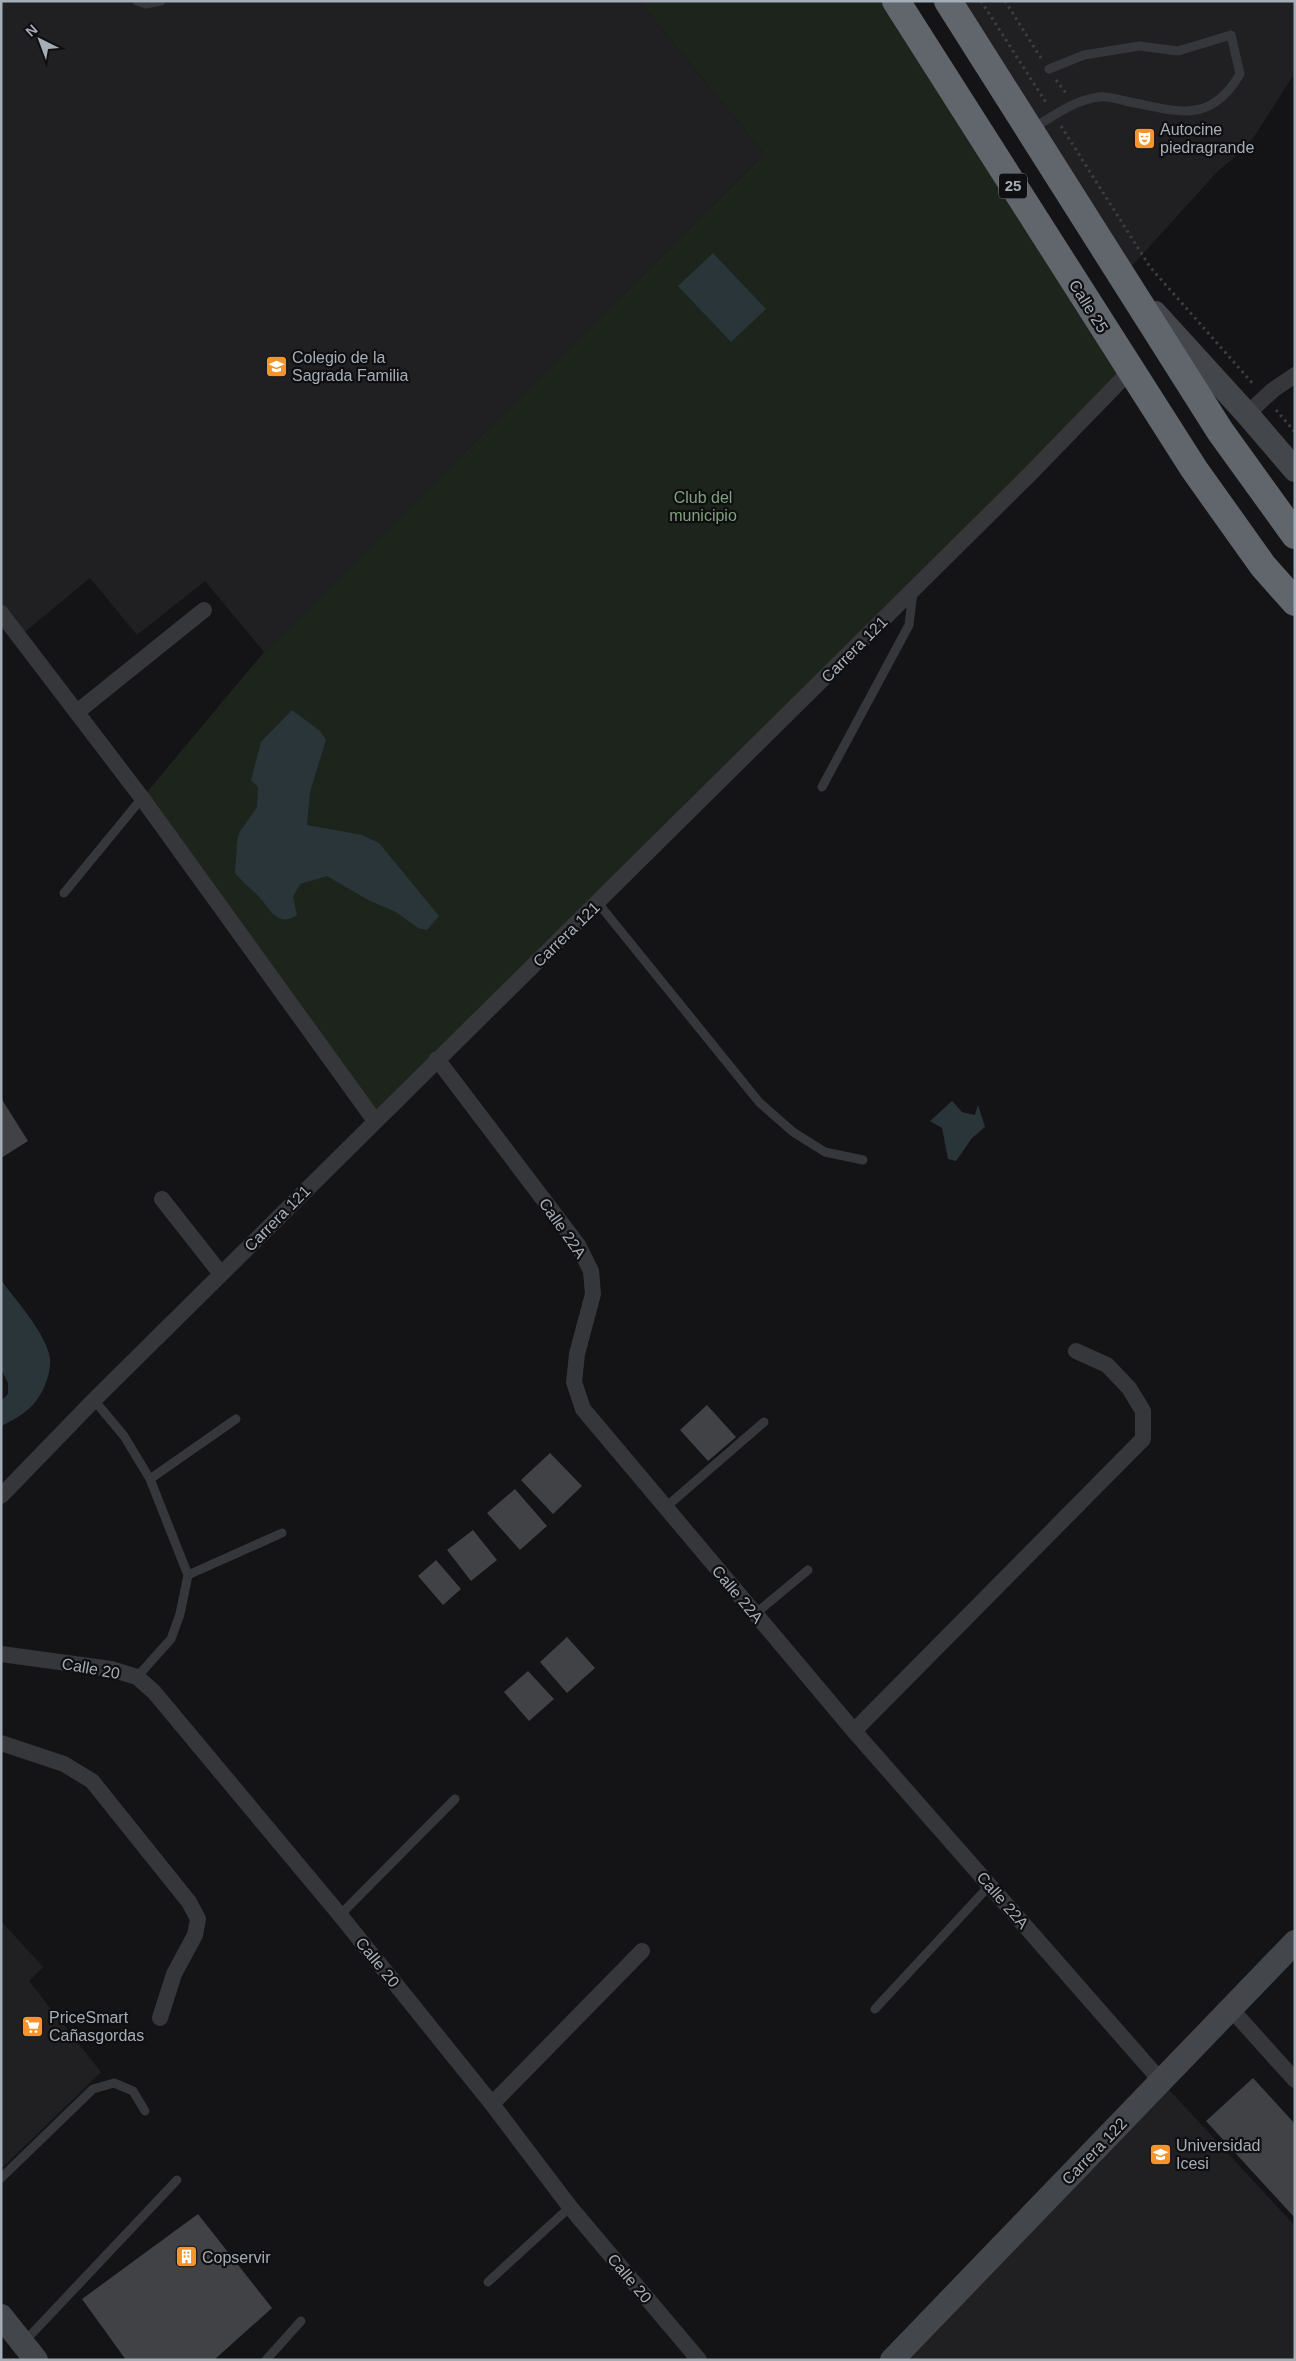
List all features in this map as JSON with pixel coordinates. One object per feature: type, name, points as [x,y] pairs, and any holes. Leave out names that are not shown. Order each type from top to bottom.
[{"type":"highway","name":"Calle 25","points":[[896,1],[1194,469],[1263,566],[1295,602]]},
{"type":"highway","points":[[948,1],[1220,432],[1295,535]]},
{"type":"street","points":[[1122,277],[1248,414],[1295,470]]},
{"type":"street","name":"Carrera 121","points":[[1,1496],[94,1400],[437,1059],[598,903],[1029,475],[1130,371]]},
{"type":"street","points":[[1248,414],[1265,397],[1295,375]]},
{"type":"street","points":[[77,712],[204,610]]},
{"type":"street","points":[[1,613],[142,798],[375,1121]]},
{"type":"street","name":"Calle 22A","points":[[437,1059],[578,1245],[591,1271],[593,1294],[577,1354],[574,1382],[582,1409],[854,1731],[1162,2081]]},
{"type":"street","points":[[162,1199],[221,1274]]},
{"type":"street","points":[[854,1731],[1143,1439],[1143,1411],[1129,1388],[1107,1365],[1076,1351]]},
{"type":"street","name":"Calle 20","points":[[3,1659],[111,1669],[137,1677],[154,1692],[340,1914],[492,2104],[570,2207],[699,2360]]},
{"type":"street","points":[[1,1743],[64,1764],[92,1781],[189,1902],[198,1919],[195,1935],[174,1974],[160,2018]]},
{"type":"street","name":"Carrera 122","points":[[892,2360],[1295,1942]]},
{"type":"street","points":[[492,2104],[642,1951]]},
{"type":"street","points":[[1231,2009],[1295,2080]]},
{"type":"street","points":[[1,2316],[30,2351]]},
{"type":"lane","points":[[137,1],[146,4],[161,1]]},
{"type":"lane","points":[[1031,130],[1074,103],[1100,96],[1187,112],[1210,107],[1230,90],[1240,74],[1231,34],[1178,51],[1139,46],[1084,55],[1049,69]]},
{"type":"lane","points":[[822,788],[909,625],[913,590]]},
{"type":"lane","points":[[64,893],[142,798]]},
{"type":"lane","points":[[598,903],[759,1102],[793,1132],[825,1152],[863,1160]]},
{"type":"lane","points":[[94,1400],[124,1436],[150,1479],[188,1576],[180,1614],[171,1639],[137,1677]]},
{"type":"lane","points":[[150,1479],[236,1419]]},
{"type":"lane","points":[[666,1508],[764,1422]]},
{"type":"lane","points":[[188,1576],[282,1533]]},
{"type":"lane","points":[[755,1614],[808,1570]]},
{"type":"lane","points":[[340,1914],[455,1799]]},
{"type":"lane","points":[[875,2009],[990,1885]]},
{"type":"lane","points":[[1,2178],[93,2090],[114,2082],[134,2092],[145,2111]]},
{"type":"lane","points":[[30,2351],[177,2180]]},
{"type":"lane","points":[[488,2282],[570,2207]]},
{"type":"lane","points":[[266,2360],[301,2321]]},
{"type":"path","points":[[981,1],[1150,267],[1295,432]]},
{"type":"path","points":[[1005,1],[1049,69],[1074,103]]},
{"type":"shaded area","name":"Colegio de la Sagrada Familia","points":[[1,1],[639,1],[764,154],[264,652],[205,581],[137,635],[90,578],[20,636],[1,613]]},
{"type":"shaded area","name":"Autocine piedragrande","points":[[948,1],[1295,1],[1295,73],[1248,146],[1218,171],[1122,277]]},
{"type":"shaded area","points":[[713,253],[766,309],[731,342],[678,286]]},
{"type":"shaded area","points":[[292,710],[320,731],[326,740],[310,792],[307,825],[362,835],[379,843],[439,916],[427,930],[418,928],[396,912],[370,901],[327,876],[300,884],[293,897],[297,915],[285,920],[276,916],[235,873],[239,833],[257,807],[258,787],[251,780],[261,742]]},
{"type":"shaded area","points":[[952,1101],[962,1112],[975,1115],[978,1105],[985,1127],[972,1138],[956,1161],[948,1159],[942,1128],[930,1121]]},
{"type":"shaded area","points":[[1,1280],[37,1329],[48,1350],[50,1362],[46,1382],[33,1405],[1,1426],[1,1401],[8,1394],[8,1383],[1,1369]]},
{"type":"shaded area","name":"PriceSmart Cañasgordas","points":[[1,1921],[43,1967],[29,1981],[101,2072],[1,2169]]},
{"type":"shaded area","name":"Universidad Icesi","points":[[1161,2081],[1295,2226],[1295,2360],[892,2360]]},
{"type":"green space","name":"Club del municipio","points":[[639,1],[896,1],[1130,371],[375,1121],[142,798],[264,652],[764,154]]},
{"type":"building","points":[[1,1098],[28,1141],[1,1158]]},
{"type":"building","points":[[707,1405],[736,1437],[708,1461],[680,1430]]},
{"type":"building","points":[[550,1453],[582,1486],[553,1514],[521,1480]]},
{"type":"building","points":[[515,1489],[547,1526],[520,1550],[487,1513]]},
{"type":"building","points":[[473,1530],[497,1560],[471,1581],[447,1550]]},
{"type":"building","points":[[436,1560],[461,1589],[443,1605],[418,1576]]},
{"type":"building","points":[[567,1637],[595,1668],[567,1693],[540,1662]]},
{"type":"building","points":[[528,1671],[554,1699],[529,1721],[504,1692]]},
{"type":"building","points":[[1253,2078],[1295,2124],[1295,2218],[1206,2121]]},
{"type":"building","name":"Copservir","points":[[198,2214],[272,2308],[214,2360],[126,2360],[82,2299]]},
{"type":"place","name":"Autocine piedragrande","points":[[1144,138]]},
{"type":"place","name":"Colegio de la Sagrada Familia","points":[[276,366]]},
{"type":"place","name":"PriceSmart Cañasgordas","points":[[33,2026]]},
{"type":"place","name":"Universidad Icesi","points":[[1160,2154]]},
{"type":"place","name":"Copservir","points":[[186,2257]]}]
